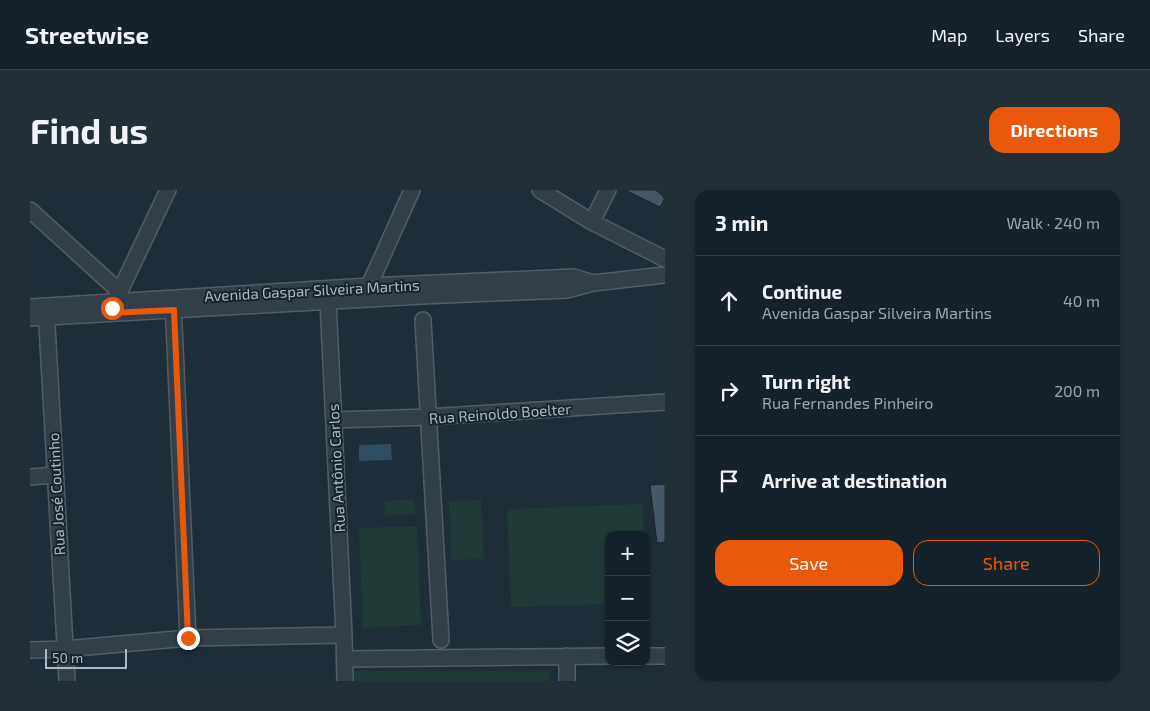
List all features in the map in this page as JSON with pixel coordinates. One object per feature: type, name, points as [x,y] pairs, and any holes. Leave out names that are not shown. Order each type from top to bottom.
[{"type":"street","points":[[30,210],[114,302],[168,190]]},
{"type":"street","points":[[369,286],[412,190]]},
{"type":"street","points":[[540,190],[592,222],[665,259]]},
{"type":"street","points":[[592,222],[608,190]]},
{"type":"street","name":"Avenida Gaspar Silveira Martins","points":[[30,318],[46,311],[114,302],[173,304],[328,301],[567,290],[593,283],[665,275]]},
{"type":"street","name":"Avenida Gaspar Silveira Martins","points":[[173,304],[369,286],[574,277],[593,283]]},
{"type":"street","name":"Rua Antônio Carlos","points":[[328,301],[345,681]]},
{"type":"street","points":[[173,304],[188,638]]},
{"type":"street","name":"Avenida Gaspar Silveira Martins","points":[[30,307],[46,311]]},
{"type":"street","name":"Rua José Coutinho","points":[[46,311],[66,681]]},
{"type":"street","points":[[423,320],[441,640]]},
{"type":"street","name":"Rua Reinoldo Boelter","points":[[334,420],[429,417],[665,402]]},
{"type":"street","points":[[30,477],[55,475]]},
{"type":"street","points":[[30,650],[65,649],[188,638],[344,635]]},
{"type":"street","points":[[567,656],[567,681]]},
{"type":"street","points":[[345,659],[605,656]]},
{"type":"street","points":[[650,656],[665,656]]},
{"type":"green space","points":[[414,499],[415,514],[385,516],[384,501]]},
{"type":"green space","points":[[481,500],[484,559],[451,560],[449,501]]},
{"type":"green space","points":[[643,504],[644,531],[605,531],[605,604],[511,607],[507,509]]},
{"type":"green space","points":[[417,526],[421,625],[363,628],[359,528]]},
{"type":"green space","points":[[352,671],[550,672],[550,681],[352,681]]},
{"type":"water","points":[[391,444],[392,460],[359,461],[359,445]]},
{"type":"building","points":[[625,190],[665,190],[665,198],[660,207]]},
{"type":"building","points":[[665,484],[665,542],[657,543],[650,485]]},
{"type":"route","points":[[112,308],[109,313],[174,310],[188,638]]}]
